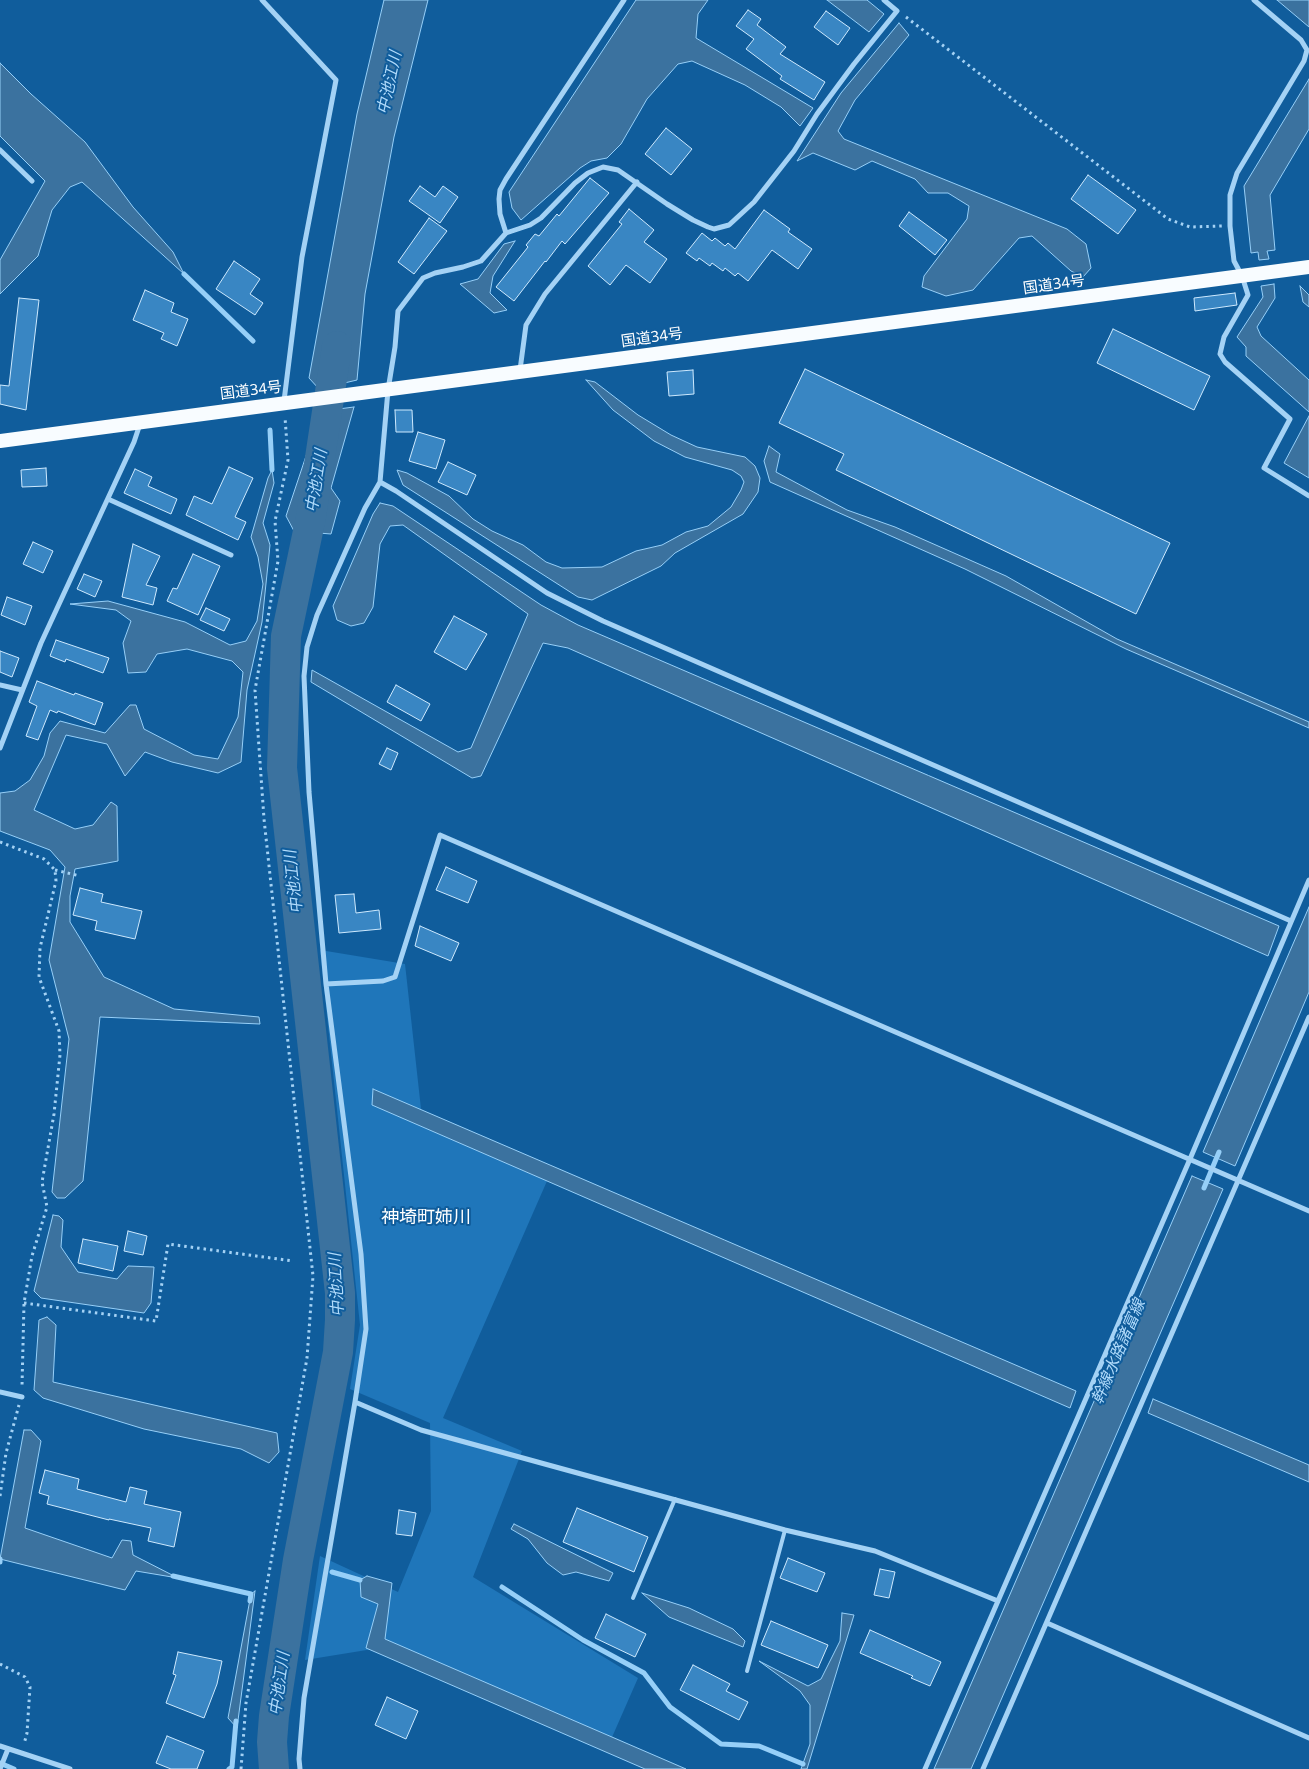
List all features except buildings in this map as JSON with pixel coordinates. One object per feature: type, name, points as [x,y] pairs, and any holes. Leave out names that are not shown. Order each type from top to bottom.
[{"type":"highway","name":"国道34号","points":[[0,441],[1309,267]]},
{"type":"street","points":[[262,0],[336,80],[302,257],[284,404]]},
{"type":"street","points":[[506,233],[500,214],[500,190],[624,0]]},
{"type":"street","points":[[300,1769],[299,1759],[304,1698],[366,1329],[361,1254],[326,984],[309,792],[304,676],[307,647],[317,615],[365,508],[380,482],[388,390],[395,347],[398,310],[423,278],[481,261],[506,233],[541,218],[575,183],[588,173],[603,167],[618,170],[700,224],[714,229],[729,225],[754,202],[794,151],[817,114],[897,10],[884,0]]},
{"type":"street","points":[[1254,0],[1301,40],[1307,50],[1304,61],[1237,173],[1230,195],[1230,226],[1234,261],[1242,276],[1248,295],[1224,337],[1220,354],[1225,362],[1290,419],[1264,468],[1309,496]]},
{"type":"street","points":[[0,150],[32,181]]},
{"type":"street","points":[[520,372],[526,326],[544,294],[637,182]]},
{"type":"street","points":[[0,748],[41,643],[134,442],[140,422]]},
{"type":"street","points":[[380,482],[547,593],[603,621],[1291,920]]},
{"type":"street","points":[[108,499],[231,554]]},
{"type":"street","points":[[0,685],[22,690]]},
{"type":"street","points":[[326,984],[383,982],[395,977],[440,835],[1309,1211]]},
{"type":"street","points":[[925,1769],[1190,1160],[1309,880]]},
{"type":"street","points":[[983,1769],[1309,1017]]},
{"type":"street","points":[[0,1392],[22,1396]]},
{"type":"street","points":[[355,1402],[421,1430],[785,1530],[875,1551],[998,1602]]},
{"type":"street","points":[[1047,1623],[1309,1738]]},
{"type":"street","points":[[0,1746],[70,1769]]},
{"type":"street","points":[[0,1769],[8,1749]]},
{"type":"lane","points":[[633,1598],[676,1499]]},
{"type":"lane","points":[[747,1671],[785,1530]]},
{"type":"path","points":[[897,10],[1168,219],[1190,226],[1230,226]]},
{"type":"path","points":[[241,1769],[246,1703],[307,1358],[313,1276],[264,819],[255,690],[278,561],[275,521],[288,460],[284,404]]},
{"type":"path","points":[[0,842],[44,859],[55,870],[80,876]]},
{"type":"path","points":[[0,1496],[6,1453],[22,1396],[24,1303],[32,1256],[47,1207],[42,1182],[54,1114],[60,1055],[59,1031],[39,977],[40,948],[56,881],[55,870]]},
{"type":"path","points":[[24,1303],[156,1321],[168,1244],[293,1262]]},
{"type":"path","points":[[0,1664],[25,1677],[30,1687],[27,1733],[22,1754]]},
{"type":"shaded area","points":[[320,950],[405,964],[423,1127],[547,1181],[443,1418],[522,1451],[473,1577],[638,1678],[609,1744],[379,1648],[305,1660],[320,1556],[398,1592],[431,1511],[430,1423],[350,1389],[360,1325]]},
{"type":"water","points":[[384,0],[428,0],[394,137],[365,294],[357,380],[319,389],[309,378],[357,114]]},
{"type":"water","points":[[636,0],[708,0],[698,14],[696,38],[813,108],[800,126],[781,107],[745,85],[692,61],[678,64],[647,99],[621,144],[607,158],[591,161],[580,168],[521,220],[512,208],[509,192]]},
{"type":"water","points":[[827,0],[867,0],[884,14],[869,32]]},
{"type":"water","points":[[1277,0],[1309,0],[1309,27]]},
{"type":"water","points":[[899,23],[909,35],[855,100],[838,131],[844,139],[1067,229],[1086,244],[1091,268],[1083,277],[1071,271],[1032,236],[1019,238],[973,290],[946,296],[922,287],[924,276],[967,219],[969,206],[948,193],[928,193],[915,179],[872,161],[855,170],[813,153],[797,161],[841,93]]},
{"type":"water","points":[[0,63],[31,94],[85,142],[133,207],[173,252],[184,274],[82,182],[70,187],[52,210],[38,256],[0,294],[0,260],[45,181],[0,136]]},
{"type":"water","points":[[1309,79],[1309,129],[1270,195],[1275,250],[1267,251],[1269,259],[1259,260],[1258,252],[1251,253],[1244,186]]},
{"type":"water","points":[[515,241],[493,276],[490,293],[507,310],[494,313],[460,284],[478,279],[504,244]]},
{"type":"water","points":[[1274,284],[1275,298],[1257,327],[1261,336],[1309,380],[1309,412],[1246,356],[1246,347],[1237,337],[1263,297],[1261,286]]},
{"type":"water","points":[[1300,286],[1309,295],[1309,307],[1303,302]]},
{"type":"water","points":[[586,380],[595,382],[638,415],[671,435],[697,447],[745,457],[755,466],[760,478],[758,492],[743,514],[675,553],[661,566],[592,600],[578,597],[403,485],[397,470],[407,473],[449,496],[473,519],[492,531],[523,545],[546,562],[562,568],[602,567],[636,551],[662,545],[686,532],[708,526],[731,507],[744,482],[741,476],[732,470],[685,457],[654,441],[613,410]]},
{"type":"water","points":[[354,407],[331,488],[340,501],[331,534],[294,531],[286,516],[309,447],[315,412]]},
{"type":"water","points":[[1309,416],[1309,478],[1284,463]]},
{"type":"water","points":[[769,446],[780,454],[776,472],[847,510],[895,527],[1006,576],[1117,639],[1309,722],[1309,728],[1126,649],[965,569],[770,482],[764,461]]},
{"type":"water","points":[[272,470],[274,483],[263,523],[270,545],[262,622],[247,690],[241,762],[218,773],[172,762],[145,752],[125,776],[107,744],[66,735],[34,810],[75,829],[93,825],[111,802],[117,806],[118,861],[75,869],[70,896],[70,922],[104,977],[174,1009],[259,1017],[260,1024],[100,1017],[83,1181],[65,1198],[57,1198],[52,1192],[69,1039],[49,960],[65,867],[50,850],[0,831],[0,793],[15,791],[30,780],[44,756],[50,733],[60,721],[105,733],[130,705],[136,705],[144,729],[194,755],[218,759],[238,717],[243,672],[232,661],[187,649],[157,654],[146,672],[128,673],[123,643],[131,621],[116,610],[70,604],[108,601],[185,622],[230,645],[246,641],[257,621],[263,584],[258,557],[251,537]]},
{"type":"water","points":[[380,503],[393,506],[541,605],[578,625],[1279,926],[1268,956],[568,648],[543,643],[481,776],[472,778],[311,682],[312,670],[458,752],[471,748],[528,614],[403,525],[390,526],[380,544],[373,607],[364,623],[351,626],[337,620],[333,606],[373,514]]},
{"type":"water","points":[[1309,907],[1309,992],[1235,1166],[1203,1152]]},
{"type":"water","points":[[373,1089],[1076,1391],[1070,1408],[372,1105]]},
{"type":"water","points":[[1192,1176],[1223,1189],[971,1769],[934,1769]]},
{"type":"water","points":[[53,1215],[59,1216],[63,1220],[61,1247],[78,1272],[117,1279],[128,1266],[154,1267],[151,1303],[144,1313],[41,1298],[34,1291]]},
{"type":"water","points":[[47,1317],[56,1325],[53,1382],[277,1433],[279,1452],[269,1463],[241,1449],[144,1429],[43,1398],[34,1390],[39,1320]]},
{"type":"water","points":[[1153,1399],[1309,1465],[1309,1482],[1148,1413]]},
{"type":"water","points":[[24,1430],[31,1430],[41,1441],[25,1528],[112,1558],[122,1540],[131,1541],[133,1555],[178,1578],[136,1571],[125,1590],[0,1559]]},
{"type":"water","points":[[514,1524],[613,1573],[609,1581],[576,1572],[563,1575],[547,1563],[528,1539],[511,1529]]},
{"type":"water","points":[[367,1576],[392,1583],[385,1639],[686,1769],[645,1769],[366,1648],[378,1604],[361,1597],[360,1580]]},
{"type":"water","points":[[255,1591],[237,1728],[228,1718],[251,1594]]},
{"type":"water","points":[[642,1593],[689,1608],[733,1629],[745,1641],[743,1647],[669,1617]]},
{"type":"water","points":[[842,1613],[854,1615],[807,1769],[801,1769],[810,1744],[810,1705],[800,1691],[759,1661],[808,1686],[821,1679],[840,1641]]},
{"type":"waterway","points":[[184,274],[253,341]]},
{"type":"waterway","name":"中池江川","points":[[274,1769],[272,1742],[274,1716],[298,1560],[338,1352],[340,1320],[340,1293],[282,768],[286,636],[311,517],[337,346]]},
{"type":"waterway","points":[[270,430],[272,470]]},
{"type":"waterway","name":"幹線水路諸富線","points":[[1204,1188],[1219,1152]]},
{"type":"waterway","points":[[332,1572],[360,1580]]},
{"type":"waterway","points":[[173,1576],[251,1594],[250,1601]]},
{"type":"waterway","points":[[502,1587],[583,1640],[644,1673],[670,1707],[721,1744],[759,1746],[803,1764]]},
{"type":"waterway","points":[[229,1769],[232,1767],[236,1721]]},
{"type":"waterway","points":[[0,1763],[14,1769]]},
{"type":"district","name":"神埼町姉川","points":[[426,1218]]}]
